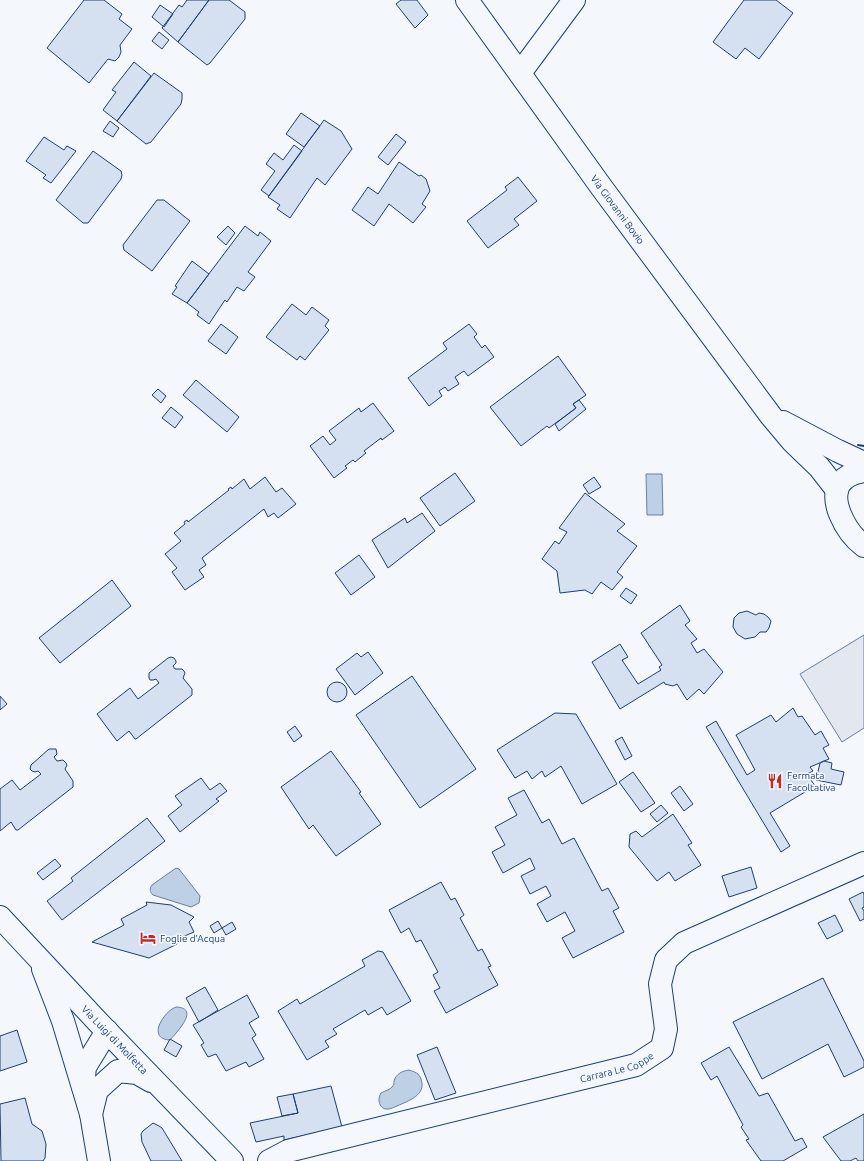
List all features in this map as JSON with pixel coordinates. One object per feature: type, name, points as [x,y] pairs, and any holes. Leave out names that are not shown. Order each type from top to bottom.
[{"type":"street","name":"Via Giovanni Bovio","points":[[467,0],[602,188],[771,416],[792,441],[819,467],[837,490]]},
{"type":"street","points":[[520,73],[574,0]]},
{"type":"street","points":[[771,416],[864,463]]},
{"type":"street","points":[[864,471],[851,475],[841,482],[837,490],[837,505],[844,522],[851,534],[864,546]]},
{"type":"street","name":"Carrara Le Coppe","points":[[269,1161],[288,1150],[636,1065],[662,1048],[666,1029],[660,984],[666,960],[684,943],[864,864]]},
{"type":"street","name":"Via Luigi di Molfetta","points":[[0,917],[232,1161]]},
{"type":"street","points":[[39,959],[63,1021],[92,1114],[99,1161]]},
{"type":"street","points":[[63,1021],[75,1009],[85,1008]]},
{"type":"street","points":[[83,1086],[85,1067],[107,1031]]},
{"type":"street","points":[[92,1114],[97,1090],[118,1071],[136,1073],[158,1084]]},
{"type":"shaded area","points":[[864,635],[864,728],[842,742],[800,674]]},
{"type":"water","points":[[646,474],[662,474],[663,515],[647,515]]},
{"type":"water","points":[[176,868],[179,869],[200,896],[199,903],[191,907],[153,895],[151,893],[150,889],[152,885]]},
{"type":"water","points":[[176,1007],[183,1008],[186,1012],[187,1016],[185,1021],[170,1040],[163,1038],[159,1035],[158,1030],[162,1019]]},
{"type":"water","points":[[409,1070],[419,1075],[421,1079],[422,1085],[419,1093],[415,1097],[392,1108],[383,1108],[379,1101],[381,1093],[394,1085],[394,1081],[398,1075]]},
{"type":"building","points":[[84,0],[104,0],[122,14],[119,19],[132,29],[120,45],[121,52],[119,57],[115,61],[108,59],[89,83],[47,48]]},
{"type":"building","points":[[187,0],[209,0],[178,42],[162,28],[179,5],[182,7]]},
{"type":"building","points":[[209,0],[229,0],[245,12],[245,19],[207,65],[178,42]]},
{"type":"building","points":[[401,0],[417,0],[428,15],[415,28],[396,4]]},
{"type":"building","points":[[744,0],[776,0],[793,13],[759,59],[745,48],[736,59],[713,42]]},
{"type":"building","points":[[160,5],[173,14],[164,27],[152,17]]},
{"type":"building","points":[[159,32],[169,40],[162,49],[152,41]]},
{"type":"building","points":[[134,62],[151,76],[117,121],[103,110],[116,92],[112,90]]},
{"type":"building","points":[[154,73],[182,93],[182,99],[181,104],[151,142],[146,144],[117,121]]},
{"type":"building","points":[[301,113],[320,126],[304,147],[286,134]]},
{"type":"building","points":[[324,120],[341,131],[352,149],[325,185],[317,178],[290,218],[277,209],[280,205],[268,197]]},
{"type":"building","points":[[110,121],[119,128],[113,137],[103,131]]},
{"type":"building","points":[[396,134],[406,142],[388,165],[378,157]]},
{"type":"building","points":[[44,137],[64,150],[67,146],[76,151],[51,183],[43,178],[46,175],[26,161]]},
{"type":"building","points":[[294,145],[302,151],[269,196],[261,190],[275,171],[266,164],[274,153],[283,160]]},
{"type":"building","points":[[93,151],[121,171],[122,175],[121,179],[88,223],[83,223],[56,200]]},
{"type":"building","points":[[399,162],[426,179],[430,191],[422,204],[426,207],[413,223],[389,204],[374,226],[352,210],[368,187],[378,194]]},
{"type":"building","points":[[518,177],[537,201],[514,219],[519,225],[488,248],[467,221],[507,190],[505,187]]},
{"type":"building","points":[[157,200],[164,200],[190,221],[152,271],[124,250],[123,245]]},
{"type":"building","points":[[228,226],[235,233],[226,245],[217,237]]},
{"type":"building","points":[[245,226],[258,236],[260,232],[271,241],[248,272],[255,277],[244,291],[237,287],[227,302],[225,300],[209,324],[197,315],[199,312],[187,303]]},
{"type":"building","points":[[192,261],[209,274],[187,303],[172,294],[177,287],[175,286]]},
{"type":"building","points":[[292,304],[306,315],[312,307],[329,320],[325,326],[329,330],[305,360],[300,356],[297,360],[266,337]]},
{"type":"building","points":[[221,324],[238,337],[226,354],[208,341]]},
{"type":"building","points":[[469,324],[477,334],[474,337],[482,348],[485,345],[494,357],[468,376],[464,371],[455,377],[459,384],[448,391],[445,387],[439,391],[442,396],[429,406],[408,378],[447,349],[443,343]]},
{"type":"building","points":[[558,356],[586,395],[573,404],[576,408],[549,428],[547,426],[521,446],[490,407]]},
{"type":"building","points":[[196,380],[239,417],[227,432],[183,395]]},
{"type":"building","points":[[158,389],[166,396],[161,403],[152,395]]},
{"type":"building","points":[[579,400],[586,409],[559,431],[555,424],[576,408],[573,404]]},
{"type":"building","points":[[373,403],[394,431],[382,440],[381,438],[364,451],[366,453],[355,462],[353,460],[345,466],[347,468],[334,478],[310,446],[323,436],[330,445],[336,440],[329,431],[359,408],[361,412]]},
{"type":"building","points":[[171,407],[183,417],[175,428],[162,418]]},
{"type":"building","points":[[455,473],[475,501],[440,526],[420,498]]},
{"type":"building","points":[[265,477],[276,492],[282,488],[296,504],[278,518],[274,513],[268,517],[264,509],[202,558],[206,565],[199,570],[204,577],[185,590],[172,572],[177,568],[165,554],[181,541],[174,533],[185,524],[184,522],[187,520],[188,522],[229,490],[228,489],[231,487],[232,489],[244,479],[250,489]]},
{"type":"building","points":[[594,477],[601,487],[589,494],[583,485]]},
{"type":"building","points":[[585,493],[625,524],[617,531],[637,546],[617,572],[623,577],[612,590],[601,582],[592,594],[585,590],[560,593],[557,571],[542,559],[555,541],[559,544],[567,532],[559,528]]},
{"type":"building","points":[[422,513],[435,531],[388,568],[372,540],[405,518],[407,523]]},
{"type":"building","points":[[359,555],[375,577],[351,595],[335,573]]},
{"type":"building","points":[[112,580],[131,606],[60,663],[39,638]]},
{"type":"building","points":[[626,588],[637,595],[631,604],[620,596]]},
{"type":"building","points":[[680,605],[690,621],[685,625],[697,639],[691,643],[697,653],[704,649],[723,672],[704,694],[699,689],[687,700],[677,684],[673,686],[665,684],[664,682],[620,709],[592,662],[620,644],[628,657],[622,660],[638,684],[661,670],[659,667],[662,665],[641,633]]},
{"type":"building","points":[[747,611],[756,615],[759,613],[764,614],[768,617],[771,621],[766,632],[760,632],[755,637],[745,639],[737,634],[733,627],[734,618],[739,613]]},
{"type":"building","points":[[368,652],[383,673],[355,695],[336,669],[357,653],[361,657]]},
{"type":"building","points":[[171,657],[176,661],[173,666],[175,669],[182,669],[184,671],[185,673],[183,678],[192,689],[192,695],[136,739],[129,731],[117,741],[97,714],[130,688],[138,699],[159,683],[156,679],[150,680],[149,673]]},
{"type":"building","points":[[412,676],[476,769],[420,808],[356,715]]},
{"type":"building","points":[[333,682],[341,682],[347,688],[347,696],[341,702],[333,702],[327,696],[327,688]]},
{"type":"building","points":[[0,696],[7,704],[0,710]]},
{"type":"building","name":"Fermata Facoltativa","points":[[793,708],[798,717],[802,716],[815,735],[821,731],[829,745],[823,748],[829,759],[810,767],[813,771],[807,774],[815,786],[770,813],[790,846],[781,852],[706,727],[716,721],[747,775],[755,770],[736,735],[771,715],[776,722]]},
{"type":"building","points":[[555,713],[576,714],[617,784],[582,804],[561,766],[545,777],[542,771],[532,779],[527,771],[515,778],[497,750]]},
{"type":"building","points":[[295,726],[302,736],[294,742],[287,732]]},
{"type":"building","points":[[622,737],[632,756],[625,760],[615,741]]},
{"type":"building","points":[[49,749],[56,749],[57,754],[54,757],[57,761],[63,760],[66,763],[67,765],[65,769],[73,781],[73,787],[18,830],[16,830],[11,822],[0,831],[0,789],[12,780],[20,790],[41,774],[38,771],[32,771],[30,769],[31,765]]},
{"type":"building","points":[[331,751],[361,792],[359,793],[381,824],[336,856],[313,825],[309,829],[281,787]]},
{"type":"building","points":[[824,761],[832,763],[831,769],[844,772],[841,785],[816,780],[820,763]]},
{"type":"building","points":[[633,772],[655,803],[641,812],[619,782]]},
{"type":"building","points":[[201,778],[210,790],[220,783],[227,791],[216,799],[219,801],[180,832],[168,816],[182,805],[175,796]]},
{"type":"building","points":[[680,786],[693,804],[684,811],[671,793]]},
{"type":"building","points":[[524,790],[542,823],[549,819],[562,844],[574,838],[602,891],[608,888],[619,908],[613,911],[624,932],[573,958],[562,938],[575,931],[565,912],[547,922],[537,904],[551,896],[546,886],[530,894],[521,876],[535,869],[530,858],[503,873],[492,852],[505,845],[495,827],[517,815],[508,798]]},
{"type":"building","points":[[661,805],[668,813],[657,822],[650,814]]},
{"type":"building","points":[[673,814],[692,843],[688,845],[701,865],[675,881],[669,872],[657,881],[629,847],[630,834],[636,831],[642,837]]},
{"type":"building","points":[[147,818],[165,841],[62,920],[47,901],[73,881],[71,878]]},
{"type":"building","points":[[55,859],[61,866],[43,880],[37,873]]},
{"type":"building","points":[[751,867],[757,888],[729,897],[722,876]]},
{"type":"building","points":[[441,882],[451,900],[455,898],[464,915],[460,918],[478,951],[482,949],[491,966],[488,967],[498,985],[446,1013],[434,991],[440,988],[433,975],[438,972],[421,940],[416,942],[409,928],[401,933],[389,910]]},
{"type":"building","points":[[863,892],[864,907],[862,908],[864,911],[864,919],[860,921],[849,899]]},
{"type":"building","points":[[146,902],[171,905],[194,917],[189,922],[194,932],[175,940],[177,944],[149,958],[92,942],[124,925],[121,919],[147,905]]},
{"type":"building","points":[[835,915],[843,931],[827,939],[818,923]]},
{"type":"building","points":[[218,921],[222,928],[214,933],[210,926]]},
{"type":"building","points":[[232,922],[236,929],[226,935],[222,928]]},
{"type":"building","points":[[378,951],[383,952],[411,1001],[387,1015],[382,1007],[368,1015],[365,1010],[333,1029],[337,1034],[325,1041],[329,1047],[307,1060],[278,1011],[297,999],[300,1004],[365,966],[362,960]]},
{"type":"building","points":[[823,978],[864,1061],[864,1067],[844,1077],[828,1044],[762,1079],[733,1022]]},
{"type":"building","points":[[205,987],[218,1010],[199,1022],[186,998]]},
{"type":"building","points":[[247,995],[259,1017],[249,1023],[256,1035],[252,1038],[264,1059],[249,1067],[246,1062],[226,1071],[216,1054],[208,1057],[201,1045],[204,1043],[193,1025]]},
{"type":"building","points":[[17,1030],[27,1062],[0,1071],[0,1036]]},
{"type":"building","points":[[170,1039],[182,1046],[176,1057],[164,1050]]},
{"type":"building","points":[[437,1047],[456,1093],[435,1100],[417,1055]]},
{"type":"building","points":[[729,1047],[759,1096],[768,1093],[795,1141],[802,1138],[807,1147],[783,1161],[761,1161],[746,1140],[749,1139],[741,1127],[743,1125],[717,1076],[711,1080],[701,1063]]},
{"type":"building","points":[[331,1086],[342,1127],[284,1140],[284,1136],[256,1142],[250,1123],[298,1113],[293,1094]]},
{"type":"building","points":[[293,1094],[298,1113],[282,1116],[277,1097]]},
{"type":"building","points":[[25,1098],[32,1124],[42,1131],[46,1144],[45,1158],[43,1161],[1,1161],[0,1104]]},
{"type":"building","points":[[864,1114],[864,1161],[858,1161],[856,1158],[850,1161],[841,1161],[823,1137]]},
{"type":"building","points":[[153,1123],[162,1128],[182,1161],[151,1161],[142,1142],[141,1134]]},
{"type":"wall","points":[[858,445],[864,446]]},
{"type":"place","name":"Fermata Facoltativa","points":[[775,781]]},
{"type":"place","name":"Foglie d'Acqua","points":[[148,938]]}]
